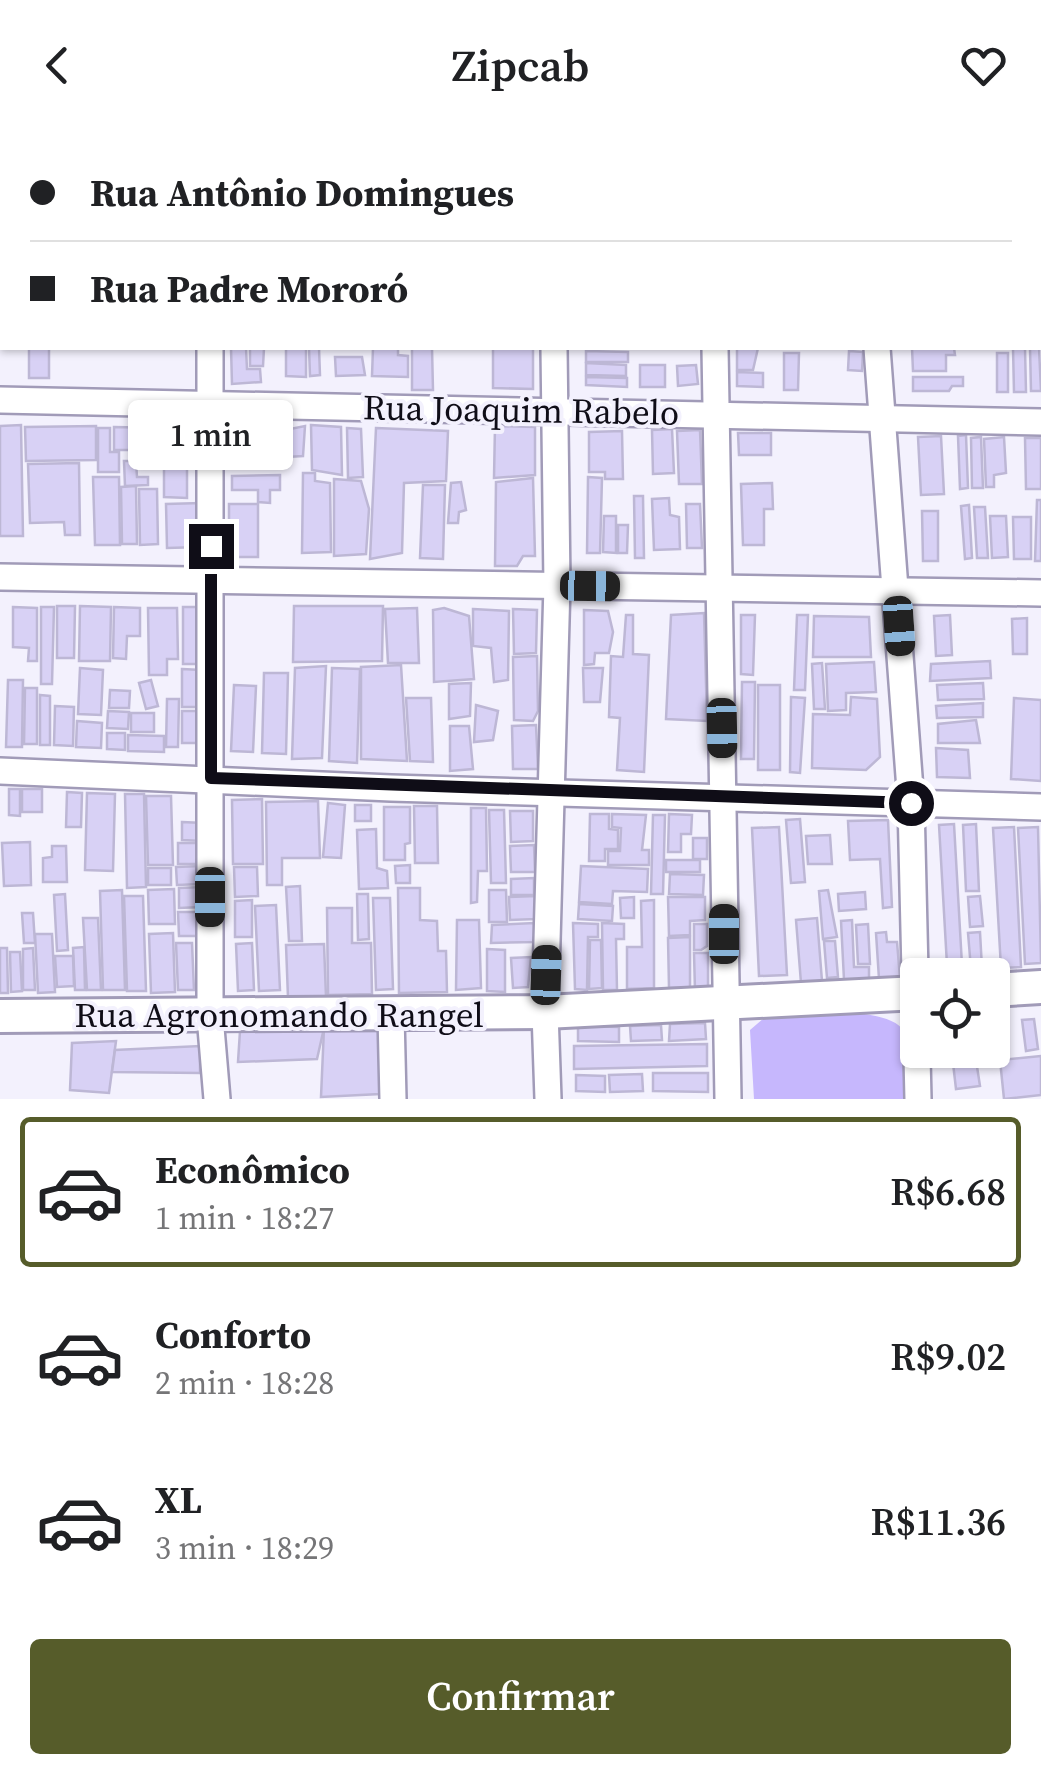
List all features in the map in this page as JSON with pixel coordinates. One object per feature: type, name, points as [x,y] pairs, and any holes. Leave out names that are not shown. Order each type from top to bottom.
[{"type":"main road","points":[[1010,989],[1041,987]]},
{"type":"main road","name":"Rua Agronomando Rangel","points":[[0,1016],[546,1012],[900,994]]},
{"type":"street","points":[[210,350],[210,1016],[216,1099]]},
{"type":"street","points":[[548,1099],[546,1012],[556,586],[554,350]]},
{"type":"street","points":[[715,350],[728,1099]]},
{"type":"street","points":[[877,350],[911,803],[916,958]]},
{"type":"street","name":"Rua Joaquim Rabelo","points":[[0,400],[211,407],[716,412],[882,421],[1041,422]]},
{"type":"street","points":[[0,577],[1041,593]]},
{"type":"street","points":[[0,770],[1041,807]]},
{"type":"street","points":[[391,1015],[393,1099]]},
{"type":"street","points":[[918,1068],[918,1099]]},
{"type":"shaded area","points":[[771,1012],[867,1014],[885,1018],[900,1028],[900,1068],[908,1068],[908,1099],[754,1099],[750,1030]]},
{"type":"building","points":[[29,350],[49,350],[49,378],[29,378]]},
{"type":"building","points":[[231,350],[246,350],[247,369],[260,369],[261,382],[232,384]]},
{"type":"building","points":[[250,350],[264,350],[263,366],[250,366]]},
{"type":"building","points":[[286,350],[306,350],[306,377],[286,376]]},
{"type":"building","points":[[309,350],[319,350],[320,375],[310,376]]},
{"type":"building","points":[[373,350],[398,350],[398,355],[408,356],[408,377],[372,376]]},
{"type":"building","points":[[412,350],[432,350],[433,390],[412,390]]},
{"type":"building","points":[[493,350],[533,350],[533,389],[493,388]]},
{"type":"building","points":[[737,350],[758,350],[753,370],[737,370]]},
{"type":"building","points":[[912,350],[954,350],[955,355],[946,355],[946,371],[913,371]]},
{"type":"building","points":[[1013,350],[1025,350],[1026,392],[1014,392]]},
{"type":"building","points":[[1030,350],[1039,350],[1041,391],[1031,391]]},
{"type":"building","points":[[586,351],[628,352],[628,362],[586,362]]},
{"type":"building","points":[[849,351],[863,352],[862,371],[848,370]]},
{"type":"building","points":[[784,353],[799,353],[798,390],[784,390]]},
{"type":"building","points":[[997,353],[1008,353],[1008,392],[997,392]]},
{"type":"building","points":[[335,357],[362,357],[365,375],[336,376]]},
{"type":"building","points":[[586,363],[626,365],[626,376],[586,375]]},
{"type":"building","points":[[640,365],[665,365],[665,387],[640,387]]},
{"type":"building","points":[[696,365],[698,384],[678,386],[677,366]]},
{"type":"building","points":[[737,372],[763,373],[763,387],[737,386]]},
{"type":"building","points":[[586,377],[627,378],[627,387],[586,385]]},
{"type":"building","points":[[913,377],[963,377],[963,386],[952,386],[949,391],[913,391]]},
{"type":"building","points":[[242,421],[244,427],[268,429],[269,449],[264,449],[264,455],[233,462],[229,422]]},
{"type":"building","points":[[21,425],[23,536],[0,536],[0,426]]},
{"type":"building","points":[[311,425],[341,427],[342,475],[312,470]]},
{"type":"building","points":[[96,426],[96,460],[26,461],[25,427]]},
{"type":"building","points":[[305,426],[303,456],[287,457],[286,450],[278,451],[280,431]]},
{"type":"building","points":[[495,426],[535,427],[535,475],[494,478]]},
{"type":"building","points":[[114,427],[160,428],[160,450],[114,450]]},
{"type":"building","points":[[163,427],[184,428],[183,445],[162,444]]},
{"type":"building","points":[[98,428],[110,428],[110,452],[119,452],[119,472],[98,472]]},
{"type":"building","points":[[347,428],[361,429],[363,477],[348,478]]},
{"type":"building","points":[[376,428],[448,431],[446,481],[404,483],[402,553],[370,559]]},
{"type":"building","points":[[672,429],[674,473],[653,474],[652,430]]},
{"type":"building","points":[[700,430],[702,484],[679,484],[677,431]]},
{"type":"building","points":[[622,431],[623,479],[605,479],[605,472],[589,472],[589,432]]},
{"type":"building","points":[[738,433],[771,433],[771,455],[739,455]]},
{"type":"building","points":[[966,435],[968,488],[960,489],[958,436]]},
{"type":"building","points":[[941,436],[944,494],[921,495],[918,437]]},
{"type":"building","points":[[981,437],[983,488],[972,488],[971,438]]},
{"type":"building","points":[[1004,437],[1006,473],[994,475],[994,487],[986,487],[984,439]]},
{"type":"building","points":[[1025,438],[1041,438],[1041,489],[1026,489]]},
{"type":"building","points":[[124,461],[136,461],[137,477],[148,477],[148,485],[125,486]]},
{"type":"building","points":[[79,463],[80,535],[65,535],[64,522],[30,523],[28,464]]},
{"type":"building","points":[[187,465],[187,498],[164,497],[164,466]]},
{"type":"building","points":[[303,473],[315,473],[315,481],[330,483],[331,552],[302,553]]},
{"type":"building","points":[[280,475],[280,490],[270,490],[270,503],[258,502],[258,490],[232,490],[232,476]]},
{"type":"building","points":[[93,477],[119,477],[120,545],[95,545]]},
{"type":"building","points":[[588,477],[602,478],[600,553],[587,553]]},
{"type":"building","points":[[533,478],[535,556],[523,556],[517,566],[495,566],[496,482]]},
{"type":"building","points":[[334,479],[361,481],[369,509],[366,554],[334,556]]},
{"type":"building","points":[[461,482],[466,510],[459,512],[458,523],[448,523],[451,483]]},
{"type":"building","points":[[772,483],[773,509],[764,509],[764,545],[743,545],[741,484]]},
{"type":"building","points":[[423,485],[445,485],[443,559],[420,558]]},
{"type":"building","points":[[136,486],[137,544],[122,544],[121,487]]},
{"type":"building","points":[[139,489],[157,489],[158,544],[140,545]]},
{"type":"building","points":[[634,496],[643,496],[644,558],[635,558]]},
{"type":"building","points":[[669,498],[670,515],[679,517],[680,549],[654,550],[652,499]]},
{"type":"building","points":[[1037,500],[1041,500],[1041,561],[1035,561]]},
{"type":"building","points":[[201,503],[202,547],[167,548],[166,504]]},
{"type":"building","points":[[229,504],[258,504],[258,557],[229,557]]},
{"type":"building","points":[[686,504],[700,504],[702,548],[687,548]]},
{"type":"building","points":[[969,505],[972,558],[965,559],[961,506]]},
{"type":"building","points":[[974,507],[985,507],[988,558],[977,558]]},
{"type":"building","points":[[922,511],[938,511],[938,561],[923,561]]},
{"type":"building","points":[[604,516],[616,516],[616,553],[603,552]]},
{"type":"building","points":[[990,516],[1006,516],[1008,557],[992,558]]},
{"type":"building","points":[[1013,517],[1031,517],[1031,559],[1014,559]]},
{"type":"building","points":[[618,525],[628,525],[627,553],[618,553]]},
{"type":"building","points":[[57,606],[75,606],[74,658],[57,658]]},
{"type":"building","points":[[80,606],[111,607],[110,661],[79,661]]},
{"type":"building","points":[[294,606],[383,606],[382,661],[293,662]]},
{"type":"building","points":[[13,607],[37,608],[37,661],[28,661],[29,648],[13,647]]},
{"type":"building","points":[[41,607],[54,607],[52,684],[41,684]]},
{"type":"building","points":[[114,607],[140,608],[140,636],[127,636],[126,659],[113,658]]},
{"type":"building","points":[[183,607],[202,607],[202,664],[183,664]]},
{"type":"building","points":[[148,608],[177,608],[178,659],[167,659],[167,675],[149,675]]},
{"type":"building","points":[[417,608],[419,663],[388,663],[385,609]]},
{"type":"building","points":[[444,608],[469,616],[474,679],[434,682],[433,610]]},
{"type":"building","points":[[473,609],[509,611],[508,680],[494,682],[491,648],[473,646]]},
{"type":"building","points":[[513,609],[537,610],[536,653],[514,654]]},
{"type":"building","points":[[584,610],[608,611],[613,632],[609,653],[595,653],[594,664],[584,665]]},
{"type":"building","points":[[704,613],[707,721],[666,719],[671,615]]},
{"type":"building","points":[[626,615],[633,615],[633,654],[649,655],[644,772],[617,770],[620,718],[609,717],[611,656],[623,657]]},
{"type":"building","points":[[741,615],[755,615],[753,675],[741,674]]},
{"type":"building","points":[[797,615],[808,615],[805,690],[794,690]]},
{"type":"building","points":[[950,615],[952,655],[936,656],[934,616]]},
{"type":"building","points":[[814,616],[869,617],[871,657],[813,657]]},
{"type":"building","points":[[1027,618],[1027,654],[1013,654],[1012,619]]},
{"type":"building","points":[[537,656],[538,711],[533,721],[514,720],[513,657]]},
{"type":"building","points":[[990,661],[991,678],[930,681],[931,664]]},
{"type":"building","points":[[874,662],[876,692],[846,693],[846,710],[828,711],[826,664]]},
{"type":"building","points":[[822,663],[825,709],[814,709],[812,664]]},
{"type":"building","points":[[401,665],[407,761],[361,759],[361,667]]},
{"type":"building","points":[[326,666],[322,758],[292,759],[295,668]]},
{"type":"building","points":[[80,668],[103,670],[101,715],[78,714]]},
{"type":"building","points":[[332,668],[360,669],[357,763],[329,761]]},
{"type":"building","points":[[583,668],[603,668],[600,702],[584,702]]},
{"type":"building","points":[[182,669],[201,670],[201,707],[182,707]]},
{"type":"building","points":[[264,673],[288,673],[286,754],[262,753]]},
{"type":"building","points":[[8,680],[23,680],[22,747],[6,747]]},
{"type":"building","points":[[151,680],[158,706],[146,709],[139,683]]},
{"type":"building","points":[[742,682],[755,682],[754,759],[741,759]]},
{"type":"building","points":[[471,683],[470,716],[449,719],[449,684]]},
{"type":"building","points":[[983,683],[984,699],[938,700],[937,685]]},
{"type":"building","points":[[234,685],[256,686],[253,752],[231,751]]},
{"type":"building","points":[[758,685],[780,685],[780,770],[758,770]]},
{"type":"building","points":[[25,688],[37,688],[37,744],[24,744]]},
{"type":"building","points":[[110,690],[130,691],[129,708],[109,708]]},
{"type":"building","points":[[40,695],[50,696],[50,745],[40,745]]},
{"type":"building","points":[[791,697],[805,698],[800,773],[790,772]]},
{"type":"building","points":[[851,697],[877,699],[880,757],[866,770],[812,768],[813,714],[850,715]]},
{"type":"building","points":[[406,698],[431,698],[433,762],[410,761]]},
{"type":"building","points":[[1014,698],[1041,700],[1041,781],[1011,779]]},
{"type":"building","points":[[167,699],[179,699],[178,747],[166,747]]},
{"type":"building","points":[[983,703],[983,717],[937,718],[936,706]]},
{"type":"building","points":[[476,705],[498,711],[493,740],[474,742]]},
{"type":"building","points":[[55,706],[74,707],[73,746],[54,745]]},
{"type":"building","points":[[108,711],[129,712],[128,729],[107,728]]},
{"type":"building","points":[[182,711],[202,711],[201,743],[182,743]]},
{"type":"building","points":[[131,713],[154,713],[154,732],[131,732]]},
{"type":"building","points":[[976,720],[980,743],[938,743],[938,724]]},
{"type":"building","points":[[77,721],[102,723],[101,748],[76,747]]},
{"type":"building","points":[[536,725],[538,769],[513,769],[512,726]]},
{"type":"building","points":[[450,726],[469,726],[473,769],[450,771]]},
{"type":"building","points":[[107,733],[125,733],[125,750],[107,749]]},
{"type":"building","points":[[128,735],[164,736],[164,752],[128,751]]},
{"type":"building","points":[[936,748],[968,750],[970,778],[937,777]]},
{"type":"building","points":[[9,789],[20,789],[20,816],[9,815]]},
{"type":"building","points":[[22,789],[42,789],[42,812],[22,812]]},
{"type":"building","points":[[67,792],[82,793],[81,827],[66,827]]},
{"type":"building","points":[[87,793],[115,794],[113,871],[85,870]]},
{"type":"building","points":[[125,794],[144,794],[146,887],[127,888]]},
{"type":"building","points":[[146,796],[171,796],[173,865],[148,865]]},
{"type":"building","points":[[262,799],[263,864],[233,864],[232,800]]},
{"type":"building","points":[[318,801],[320,858],[282,858],[282,885],[267,885],[266,802]]},
{"type":"building","points":[[328,803],[345,805],[341,858],[323,857]]},
{"type":"building","points":[[355,805],[371,805],[371,821],[355,821]]},
{"type":"building","points":[[414,806],[437,806],[438,863],[415,863]]},
{"type":"building","points":[[384,807],[410,807],[410,843],[405,844],[405,860],[384,860]]},
{"type":"building","points":[[471,808],[486,808],[487,871],[478,871],[477,902],[471,903]]},
{"type":"building","points":[[489,810],[504,810],[506,883],[491,883]]},
{"type":"building","points":[[510,811],[533,811],[533,841],[511,842]]},
{"type":"building","points":[[590,814],[609,814],[609,829],[618,830],[618,849],[605,849],[605,861],[589,861]]},
{"type":"building","points":[[612,814],[646,815],[642,850],[649,850],[649,865],[608,865],[608,851],[620,851],[621,828],[612,827]]},
{"type":"building","points":[[669,814],[692,815],[691,834],[681,834],[681,852],[668,852]]},
{"type":"building","points":[[653,815],[665,815],[663,894],[651,894]]},
{"type":"building","points":[[800,819],[805,882],[791,883],[786,820]]},
{"type":"building","points":[[888,820],[892,907],[883,908],[880,859],[850,860],[848,821]]},
{"type":"building","points":[[182,822],[203,823],[203,841],[182,840]]},
{"type":"building","points":[[954,824],[962,958],[947,958],[939,825]]},
{"type":"building","points":[[976,824],[979,891],[966,891],[963,825]]},
{"type":"building","points":[[779,827],[787,975],[759,976],[752,828]]},
{"type":"building","points":[[1014,827],[1021,967],[1010,968],[1010,958],[1000,958],[993,828]]},
{"type":"building","points":[[1038,827],[1041,963],[1025,964],[1018,828]]},
{"type":"building","points":[[376,829],[377,868],[387,871],[388,888],[359,889],[357,830]]},
{"type":"building","points":[[830,835],[832,864],[808,864],[806,836]]},
{"type":"building","points":[[693,838],[707,838],[707,859],[693,859]]},
{"type":"building","points":[[30,842],[31,885],[4,886],[2,843]]},
{"type":"building","points":[[178,843],[203,843],[203,864],[178,864]]},
{"type":"building","points":[[534,845],[535,872],[511,872],[510,846]]},
{"type":"building","points":[[52,846],[66,846],[67,882],[43,882],[43,858],[52,857]]},
{"type":"building","points":[[666,860],[700,860],[700,872],[666,872]]},
{"type":"building","points":[[410,865],[410,883],[396,883],[395,866]]},
{"type":"building","points":[[201,866],[202,884],[177,885],[176,867]]},
{"type":"building","points":[[581,866],[648,869],[647,892],[613,891],[612,904],[579,902]]},
{"type":"building","points":[[234,867],[257,867],[258,896],[235,897]]},
{"type":"building","points":[[148,868],[171,868],[171,885],[148,885]]},
{"type":"building","points":[[670,874],[704,875],[703,895],[669,894]]},
{"type":"building","points":[[534,878],[534,895],[511,895],[511,879]]},
{"type":"building","points":[[300,886],[302,941],[289,941],[286,887]]},
{"type":"building","points":[[202,887],[202,907],[179,908],[179,888]]},
{"type":"building","points":[[398,888],[420,888],[420,920],[437,921],[438,951],[446,951],[447,992],[399,993]]},
{"type":"building","points":[[174,889],[175,924],[149,924],[148,890]]},
{"type":"building","points":[[122,890],[125,990],[103,990],[100,891]]},
{"type":"building","points":[[489,890],[506,890],[507,922],[489,922]]},
{"type":"building","points":[[828,890],[837,937],[823,939],[819,891]]},
{"type":"building","points":[[865,892],[866,909],[839,911],[838,894]]},
{"type":"building","points":[[65,894],[68,950],[57,951],[54,895]]},
{"type":"building","points":[[357,894],[368,894],[369,939],[358,940]]},
{"type":"building","points":[[124,896],[143,896],[146,991],[127,991]]},
{"type":"building","points":[[536,896],[536,919],[510,920],[509,897]]},
{"type":"building","points":[[980,896],[983,926],[970,927],[968,897]]},
{"type":"building","points":[[634,897],[634,918],[621,918],[620,898]]},
{"type":"building","points":[[668,897],[705,897],[705,920],[690,921],[690,935],[669,936]]},
{"type":"building","points":[[373,898],[390,898],[393,989],[376,990]]},
{"type":"building","points":[[252,900],[252,937],[235,937],[235,901]]},
{"type":"building","points":[[654,900],[654,988],[627,989],[627,947],[642,947],[641,901]]},
{"type":"building","points":[[579,904],[613,906],[612,921],[578,919]]},
{"type":"building","points":[[276,905],[280,990],[259,991],[255,906]]},
{"type":"building","points":[[327,908],[352,908],[352,943],[371,943],[372,994],[328,995]]},
{"type":"building","points":[[178,912],[203,912],[203,936],[179,936]]},
{"type":"building","points":[[22,913],[33,913],[35,943],[24,943]]},
{"type":"building","points":[[83,918],[98,918],[101,990],[87,990]]},
{"type":"building","points":[[817,918],[822,981],[801,983],[796,920]]},
{"type":"building","points":[[457,920],[479,920],[481,988],[456,990]]},
{"type":"building","points":[[852,920],[854,967],[869,967],[869,979],[844,980],[841,921]]},
{"type":"building","points":[[534,923],[535,942],[491,943],[492,925]]},
{"type":"building","points":[[573,923],[598,924],[598,937],[588,937],[587,990],[575,989]]},
{"type":"building","points":[[602,923],[624,924],[624,939],[616,939],[617,990],[603,990]]},
{"type":"building","points":[[694,924],[707,924],[707,946],[701,950],[694,950]]},
{"type":"building","points":[[868,924],[870,964],[858,964],[856,925]]},
{"type":"building","points":[[886,932],[887,942],[897,942],[900,978],[879,979],[876,933]]},
{"type":"building","points":[[980,932],[981,958],[970,958],[968,933]]},
{"type":"building","points":[[173,933],[175,992],[151,993],[149,934]]},
{"type":"building","points":[[35,934],[52,934],[55,992],[38,993]]},
{"type":"building","points":[[690,937],[690,988],[669,988],[668,938]]},
{"type":"building","points":[[590,940],[601,940],[602,988],[589,989]]},
{"type":"building","points":[[824,941],[835,941],[838,977],[827,978]]},
{"type":"building","points":[[176,943],[192,943],[194,990],[178,990]]},
{"type":"building","points":[[252,943],[254,990],[238,991],[236,944]]},
{"type":"building","points":[[324,944],[326,997],[288,998],[286,945]]},
{"type":"building","points":[[84,947],[85,990],[75,990],[73,948]]},
{"type":"building","points":[[0,948],[7,948],[8,993],[0,993]]},
{"type":"building","points":[[33,948],[35,990],[23,990],[23,949]]},
{"type":"building","points":[[487,949],[505,950],[505,992],[487,991]]},
{"type":"building","points":[[10,952],[20,952],[22,991],[11,992]]},
{"type":"building","points":[[694,953],[708,953],[708,990],[695,991]]},
{"type":"building","points":[[55,956],[73,956],[74,986],[57,987]]},
{"type":"building","points":[[531,957],[528,987],[513,988],[511,958]]},
{"type":"building","points":[[1034,1019],[1038,1049],[1026,1051],[1022,1020]]},
{"type":"building","points":[[705,1023],[706,1039],[669,1041],[670,1024]]},
{"type":"building","points":[[661,1025],[662,1040],[631,1041],[630,1026]]},
{"type":"building","points":[[578,1026],[619,1027],[619,1042],[578,1041]]},
{"type":"building","points":[[324,1028],[317,1059],[238,1062],[240,1031]]},
{"type":"building","points":[[324,1028],[379,1031],[380,1094],[321,1097]]},
{"type":"building","points":[[116,1041],[109,1093],[70,1090],[72,1043]]},
{"type":"building","points":[[707,1044],[707,1066],[574,1069],[574,1046]]},
{"type":"building","points":[[200,1046],[200,1073],[112,1072],[115,1050]]},
{"type":"building","points":[[1041,1056],[1041,1095],[1004,1099],[1001,1068],[1010,1068],[1010,1059]]},
{"type":"building","points":[[954,1068],[977,1068],[980,1086],[956,1089]]},
{"type":"building","points":[[653,1073],[708,1073],[708,1092],[653,1091]]},
{"type":"building","points":[[642,1074],[643,1091],[610,1092],[609,1075]]},
{"type":"building","points":[[576,1075],[605,1076],[605,1092],[576,1091]]},
{"type":"route","points":[[211,546],[211,778],[391,788],[911,803]]}]
